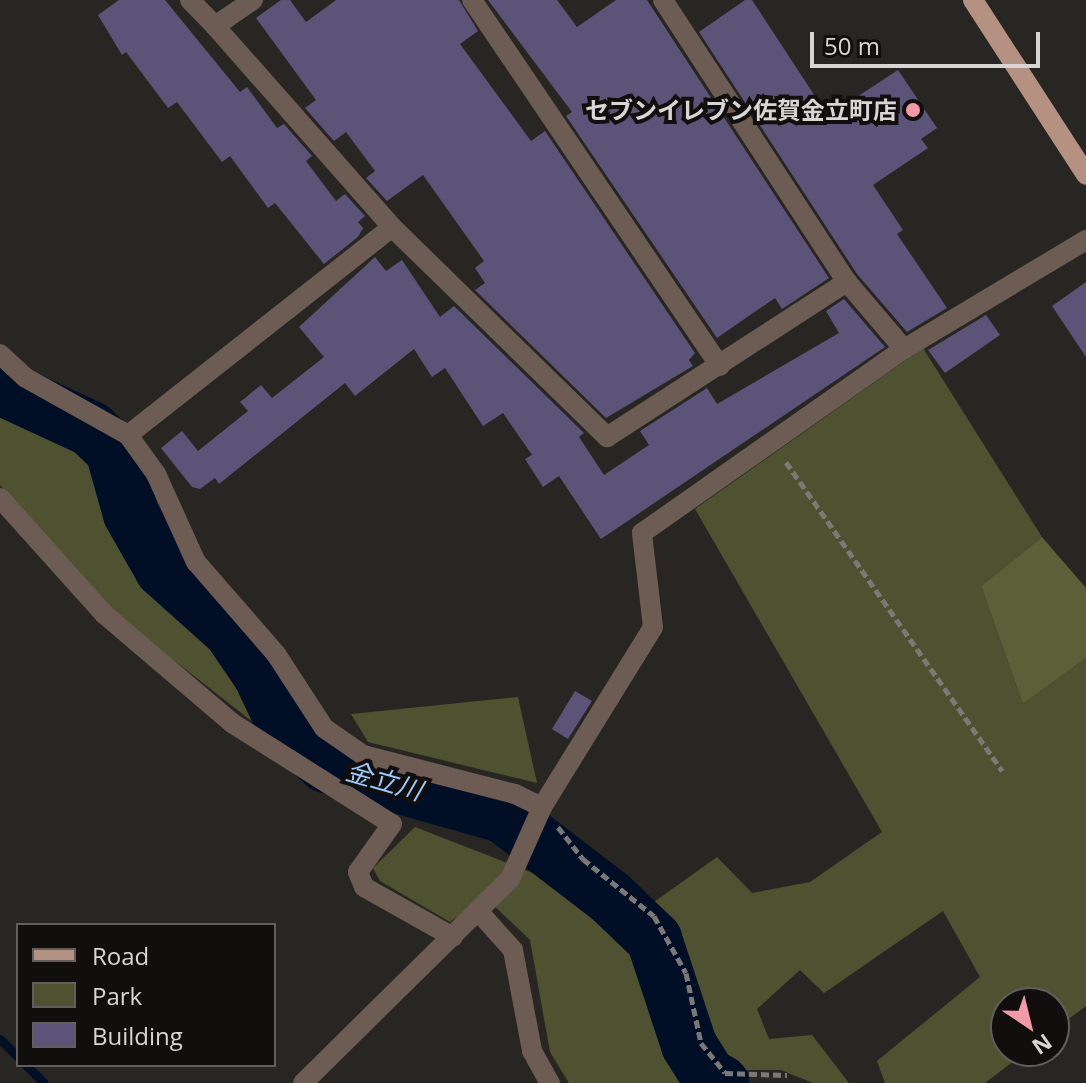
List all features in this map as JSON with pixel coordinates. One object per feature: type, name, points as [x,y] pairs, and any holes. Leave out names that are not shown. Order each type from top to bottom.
[{"type":"main road","points":[[973,0],[1086,175]]},
{"type":"street","points":[[190,0],[392,227],[607,437],[847,282]]},
{"type":"street","points":[[215,26],[253,0]]},
{"type":"street","points":[[472,0],[720,366]]},
{"type":"street","points":[[663,0],[847,282],[904,349]]},
{"type":"street","points":[[128,435],[392,227]]},
{"type":"street","points":[[303,1083],[479,912],[523,858],[542,807],[653,627],[642,533],[904,349],[1086,240]]},
{"type":"street","points":[[0,354],[26,378],[128,435],[156,474],[196,562],[276,654],[324,728],[363,755],[515,794],[542,807]]},
{"type":"street","points":[[0,498],[104,614],[232,723],[392,824],[358,872],[364,887],[453,937]]},
{"type":"street","points":[[479,912],[513,950],[532,1051],[550,1083]]},
{"type":"path","points":[[771,442],[1002,771]]},
{"type":"path","points":[[542,807],[583,859],[654,916],[686,973],[701,1043],[725,1073],[787,1075]]},
{"type":"green space","points":[[923,348],[1042,537],[981,586],[1023,704],[1086,658],[1086,1006],[1070,1018],[1070,987],[990,987],[990,1067],[1006,1067],[985,1083],[885,1083],[877,1061],[980,977],[943,911],[824,993],[800,970],[757,1009],[769,1039],[812,1035],[849,1083],[813,1083],[781,1070],[728,1070],[710,1037],[692,967],[654,902],[717,857],[752,893],[810,882],[882,832],[695,509]]},
{"type":"green space","points":[[0,402],[101,459],[142,563],[240,662],[268,734],[111,611],[0,485]]},
{"type":"green space","points":[[1042,537],[1086,588],[1086,658],[1023,704],[981,586]]},
{"type":"green space","points":[[518,697],[537,783],[368,742],[351,714]]},
{"type":"green space","points":[[415,827],[551,880],[644,967],[681,1083],[569,1083],[550,1052],[530,940],[485,897],[450,922],[380,881],[373,868]]},
{"type":"building","points":[[119,0],[165,0],[240,92],[247,87],[277,128],[284,124],[312,156],[306,161],[336,201],[345,194],[365,216],[358,222],[363,228],[358,237],[324,264],[275,203],[268,208],[230,156],[222,162],[177,102],[168,108],[126,52],[122,55],[98,15]]},
{"type":"building","points":[[281,0],[290,0],[306,22],[336,0],[459,0],[478,31],[460,44],[531,141],[545,131],[695,353],[689,360],[693,366],[606,418],[475,290],[485,283],[475,268],[484,261],[423,175],[387,201],[366,178],[375,171],[346,132],[334,141],[305,108],[316,100],[256,18]]},
{"type":"building","points":[[488,0],[557,0],[577,27],[616,0],[647,0],[829,278],[782,309],[775,298],[717,338],[566,116],[572,112]]},
{"type":"building","points":[[745,0],[752,0],[828,116],[898,70],[937,128],[921,139],[928,148],[873,185],[903,230],[897,234],[947,308],[907,332],[857,274],[699,32]]},
{"type":"building","points":[[375,257],[386,271],[402,260],[440,317],[454,306],[584,433],[579,437],[604,475],[649,445],[640,431],[707,388],[717,404],[839,333],[826,311],[844,299],[885,347],[601,539],[559,476],[543,487],[525,459],[532,455],[503,413],[483,426],[445,368],[432,377],[414,349],[355,396],[345,383],[219,484],[215,478],[200,489],[192,487],[161,448],[182,431],[198,451],[248,411],[240,402],[261,385],[272,398],[324,357],[299,327]]},
{"type":"building","points":[[1086,282],[1086,357],[1052,306]]},
{"type":"building","points":[[986,315],[1000,335],[945,373],[928,350]]},
{"type":"building","points":[[575,691],[592,701],[568,739],[552,729]]},
{"type":"waterway","name":"金立川","points":[[0,387],[91,429],[113,450],[131,514],[163,570],[231,631],[261,675],[287,730],[326,765],[503,815],[610,897],[654,939],[689,1045],[708,1076],[721,1083]]},
{"type":"waterway","points":[[0,1039],[16,1055]]},
{"type":"waterway","points":[[28,1067],[44,1083]]},
{"type":"place","name":"セブンイレブン佐賀金立町店","points":[[913,110]]}]
